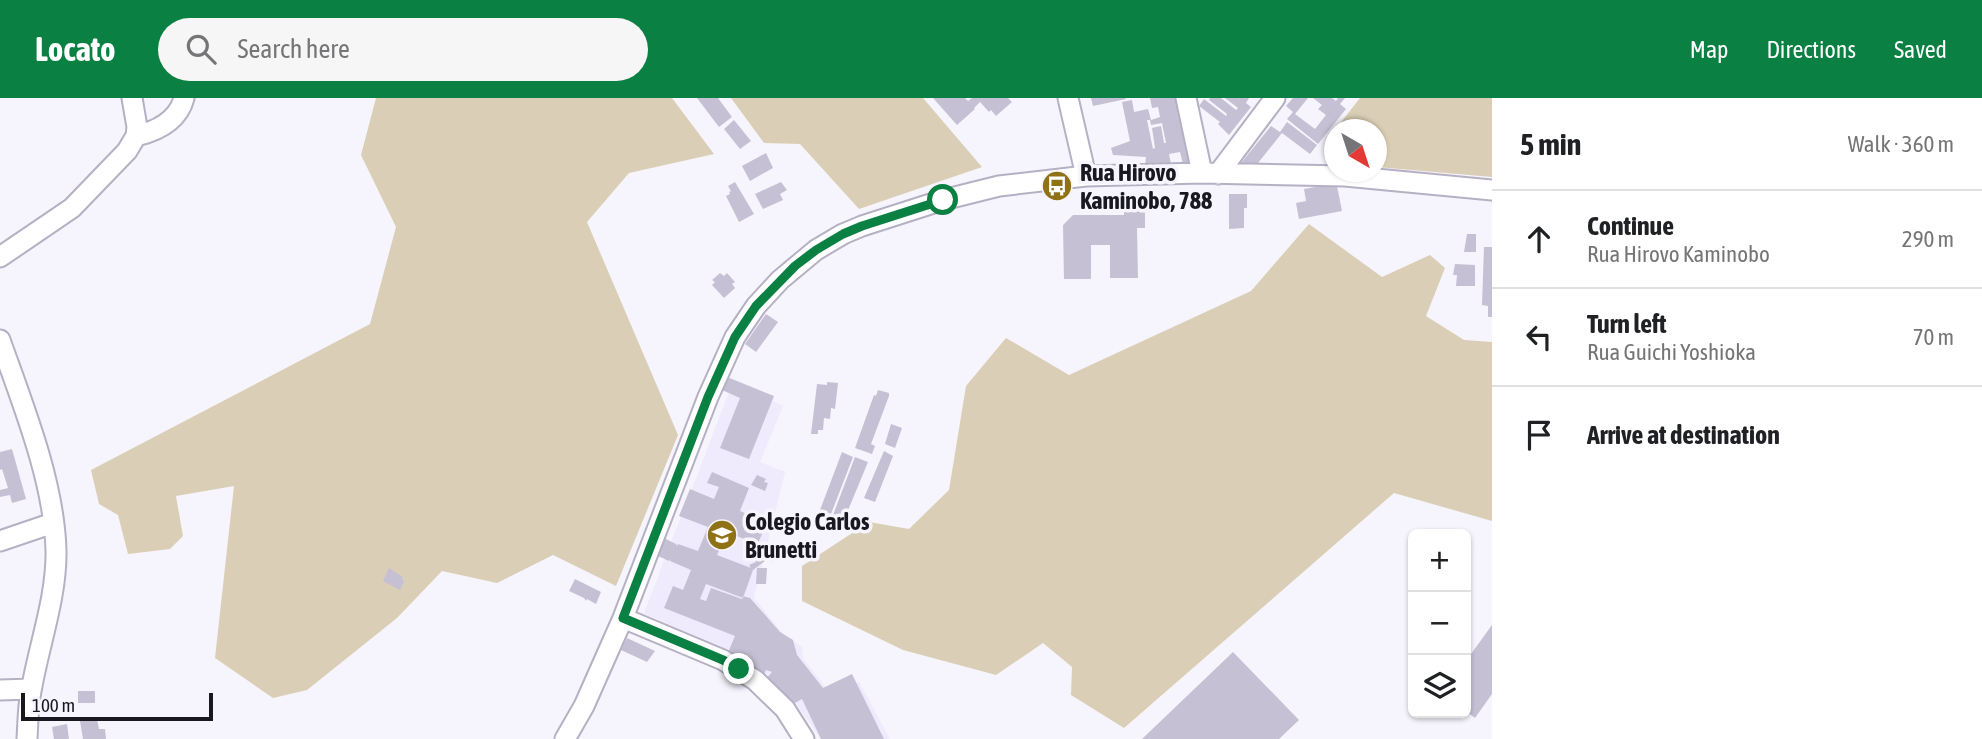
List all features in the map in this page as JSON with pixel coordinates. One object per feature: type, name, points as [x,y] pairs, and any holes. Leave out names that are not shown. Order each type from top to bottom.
[{"type":"street","points":[[0,257],[72,208],[127,151],[136,136],[137,127],[132,98]]},
{"type":"street","points":[[136,136],[167,124],[177,114],[184,98]]},
{"type":"street","points":[[1069,98],[1086,176]]},
{"type":"street","points":[[1186,98],[1210,174]]},
{"type":"street","points":[[1210,174],[1275,98]]},
{"type":"street","points":[[565,739],[584,706],[623,618],[708,397],[735,337],[756,306],[780,280],[816,250],[843,234],[943,200],[999,186],[1086,176],[1345,176],[1492,190]]},
{"type":"street","points":[[0,340],[36,443],[53,523],[56,551],[53,586],[31,690],[27,739]]},
{"type":"street","points":[[0,541],[53,523]]},
{"type":"street","points":[[623,618],[723,660],[755,680],[785,709],[804,739]]},
{"type":"street","points":[[0,690],[31,690]]},
{"type":"shaded area","points":[[376,98],[672,98],[714,154],[629,173],[587,222],[678,435],[616,586],[553,555],[497,583],[442,571],[397,618],[307,690],[273,698],[215,658],[234,486],[176,496],[183,536],[170,549],[128,554],[118,515],[99,504],[91,470],[370,324],[396,227],[361,155]]},
{"type":"shaded area","points":[[731,98],[923,98],[982,167],[859,209],[800,144],[764,143]]},
{"type":"shaded area","points":[[1360,98],[1492,98],[1492,177],[1387,168],[1387,119],[1344,119]]},
{"type":"shaded area","points":[[1309,224],[1382,277],[1430,255],[1445,268],[1426,316],[1464,340],[1492,342],[1492,521],[1394,493],[1124,728],[1071,695],[1072,667],[1043,643],[996,675],[903,650],[802,601],[802,566],[869,522],[909,529],[949,490],[966,386],[1006,338],[1069,375],[1251,291]]},
{"type":"shaded area","name":"Colegio Carlos Brunetti","points":[[733,382],[783,406],[760,462],[785,472],[754,598],[784,635],[802,647],[803,659],[832,695],[859,682],[890,739],[821,739],[788,693],[731,653],[644,613]]},
{"type":"building","points":[[697,98],[718,98],[732,117],[719,127]]},
{"type":"building","points":[[933,98],[965,98],[968,101],[972,98],[1008,98],[1012,102],[996,116],[980,102],[957,125]]},
{"type":"building","points":[[1091,98],[1125,98],[1126,99],[1093,106]]},
{"type":"building","points":[[1150,98],[1181,98],[1191,163],[1183,164],[1180,152],[1169,154],[1171,164],[1145,165],[1146,157],[1113,155],[1111,148],[1130,141],[1122,102],[1132,100],[1134,112],[1148,109],[1151,120],[1160,117],[1158,107],[1152,108]],"holes":[[[1147,120],[1150,120],[1151,125],[1162,123],[1166,143],[1161,126],[1152,128],[1153,149]]]},
{"type":"building","points":[[1210,98],[1221,98],[1236,110],[1238,108],[1225,98],[1249,98],[1246,103],[1251,107],[1229,135],[1218,124],[1220,122],[1199,106],[1204,99],[1226,116]]},
{"type":"building","points":[[1293,98],[1308,98],[1295,114],[1315,129],[1326,115],[1318,109],[1322,105],[1313,98],[1332,98],[1336,101],[1338,98],[1345,98],[1340,104],[1346,109],[1338,119],[1324,119],[1324,136],[1318,144],[1287,119],[1293,112],[1286,106]]},
{"type":"building","points":[[734,120],[751,141],[740,149],[724,129]]},
{"type":"building","points":[[1287,122],[1317,145],[1310,154],[1282,133],[1258,163],[1241,163],[1271,126],[1280,132]]},
{"type":"building","points":[[766,153],[773,168],[750,181],[742,166]]},
{"type":"building","points":[[735,182],[754,214],[739,222],[726,196],[731,191],[728,186]]},
{"type":"building","points":[[781,182],[787,190],[780,194],[783,200],[763,209],[755,194]]},
{"type":"building","points":[[1337,186],[1342,211],[1299,219],[1296,203],[1306,201],[1304,189]]},
{"type":"building","points":[[1229,194],[1247,194],[1244,228],[1229,229]]},
{"type":"building","points":[[1145,207],[1145,228],[1137,228],[1138,278],[1110,278],[1110,245],[1091,245],[1091,279],[1064,279],[1063,225],[1073,215],[1124,215],[1124,208]]},
{"type":"building","points":[[1467,234],[1476,234],[1476,252],[1464,252]]},
{"type":"building","points":[[1484,247],[1492,247],[1492,317],[1488,317],[1488,306],[1482,305]]},
{"type":"building","points":[[1455,264],[1475,265],[1475,286],[1456,286],[1457,275],[1453,275]]},
{"type":"building","points":[[720,273],[724,276],[727,273],[735,282],[732,284],[735,288],[724,298],[712,285],[715,282],[712,280]]},
{"type":"building","points":[[766,314],[778,322],[756,352],[745,344]]},
{"type":"building","points":[[727,377],[774,396],[749,459],[720,448],[740,398],[722,390]]},
{"type":"building","points":[[827,382],[838,383],[835,409],[831,408],[830,419],[824,418],[823,430],[818,430],[818,434],[811,434],[817,384],[827,385]]},
{"type":"building","points":[[878,390],[889,393],[889,396],[871,444],[875,446],[872,454],[855,448]]},
{"type":"building","points":[[891,424],[902,428],[895,448],[885,444]]},
{"type":"building","points":[[12,449],[26,499],[12,503],[10,495],[0,497],[0,490],[8,488],[2,469],[0,470],[0,452]]},
{"type":"building","points":[[884,451],[893,456],[875,502],[864,498]]},
{"type":"building","points":[[842,452],[853,457],[831,514],[820,510]]},
{"type":"building","points":[[855,457],[868,462],[844,520],[833,515]]},
{"type":"building","points":[[712,472],[749,488],[740,511],[767,522],[759,541],[764,550],[775,542],[779,547],[784,543],[786,546],[781,550],[783,553],[772,562],[769,558],[753,570],[744,596],[750,598],[780,632],[793,640],[797,655],[823,688],[852,674],[884,739],[821,739],[802,699],[791,705],[767,678],[772,672],[766,670],[763,677],[751,669],[753,665],[727,655],[735,636],[664,608],[673,586],[683,590],[691,570],[670,561],[671,559],[669,561],[658,556],[664,538],[677,546],[678,544],[698,551],[708,527],[679,516],[690,489],[714,499],[719,487],[707,483]],"holes":[[[728,529],[736,532],[734,535],[757,544],[762,552],[754,559],[756,562],[749,565],[751,568],[717,555]],[[706,584],[742,599],[711,588],[706,601],[700,599]]]},
{"type":"building","points":[[757,475],[768,483],[765,491],[751,485]]},
{"type":"building","points":[[389,568],[403,577],[400,590],[383,581]]},
{"type":"building","points":[[757,568],[767,568],[766,584],[756,584]]},
{"type":"building","points":[[575,579],[601,592],[596,604],[569,591]]},
{"type":"building","points":[[1492,625],[1492,694],[1475,718],[1471,715],[1471,654]]},
{"type":"building","points":[[627,638],[655,651],[647,662],[621,650]]},
{"type":"building","points":[[1233,652],[1299,720],[1279,739],[1142,739]]},
{"type":"building","points":[[78,691],[95,691],[95,703],[78,703]]},
{"type":"building","points":[[97,719],[99,729],[105,729],[106,739],[83,739],[80,721]]},
{"type":"building","points":[[67,724],[69,739],[54,739],[52,727]]},
{"type":"place","name":"Rua Hirovo Kaminobo, 788","points":[[1057,186]]},
{"type":"place","name":"Colegio Carlos Brunetti","points":[[722,535]]},
{"type":"route","points":[[739,669],[623,618],[708,397],[735,337],[756,306],[795,266],[843,234],[943,200]]}]
